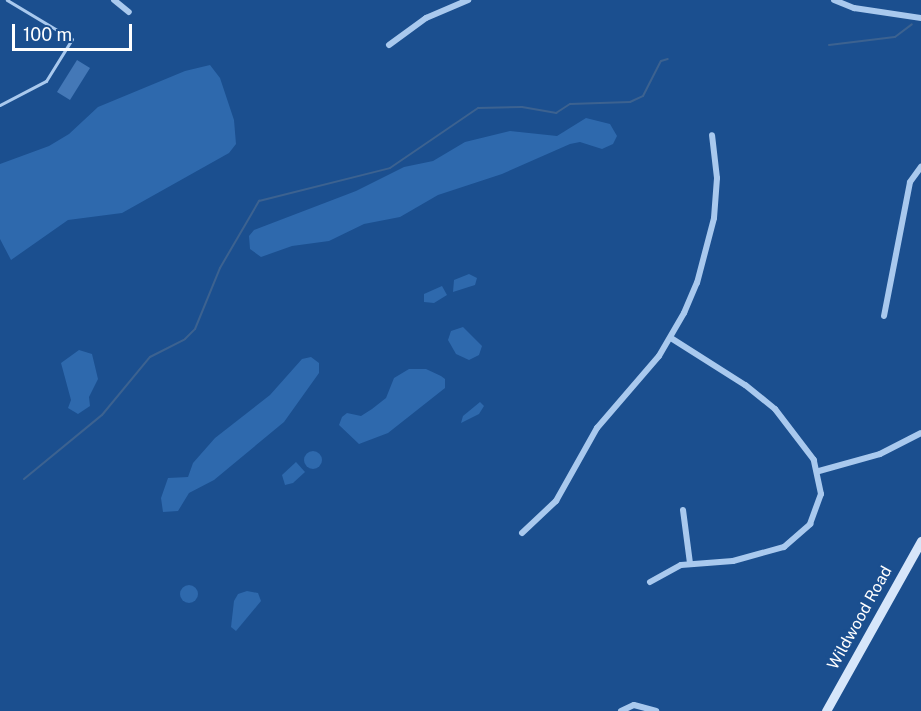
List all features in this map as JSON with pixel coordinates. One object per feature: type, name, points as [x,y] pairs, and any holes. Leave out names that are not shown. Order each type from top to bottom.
[{"type":"street","points":[[114,0],[129,12]]},
{"type":"street","points":[[389,45],[426,18],[468,0]]},
{"type":"street","points":[[834,0],[854,8],[921,18]]},
{"type":"street","points":[[522,533],[556,501],[607,414],[646,373],[671,338],[697,283],[709,241],[717,178],[712,135]]},
{"type":"street","points":[[884,316],[910,182],[921,168]]},
{"type":"street","points":[[650,582],[669,569],[690,563],[756,557],[794,541],[810,524],[819,505],[819,471],[792,428],[760,395],[671,338]]},
{"type":"street","points":[[819,471],[880,454],[921,432]]},
{"type":"street","points":[[683,510],[690,563]]},
{"type":"street","name":"Wildwood Road","points":[[826,711],[921,541]]},
{"type":"street","points":[[621,711],[634,705],[656,711]]},
{"type":"lane","points":[[0,105],[46,81],[72,39],[6,0]]},
{"type":"shaded area","points":[[210,65],[220,78],[234,120],[236,144],[229,153],[122,213],[68,220],[11,260],[0,239],[0,164],[49,146],[69,134],[98,107],[185,71]]},
{"type":"shaded area","points":[[586,118],[610,124],[617,136],[613,144],[602,149],[580,142],[570,144],[502,174],[438,195],[400,217],[364,224],[329,241],[292,246],[261,257],[250,249],[249,236],[254,230],[356,191],[404,167],[433,161],[465,142],[510,131],[557,136]]},
{"type":"shaded area","points":[[469,274],[477,278],[475,285],[453,292],[454,280]]},
{"type":"shaded area","points":[[442,286],[447,295],[434,303],[424,302],[424,294]]},
{"type":"shaded area","points":[[463,327],[482,346],[479,355],[469,360],[456,354],[448,340],[451,331]]},
{"type":"shaded area","points":[[79,350],[92,354],[98,379],[89,397],[90,406],[78,414],[68,408],[71,400],[61,363]]},
{"type":"shaded area","points":[[311,357],[319,363],[319,373],[284,422],[214,480],[189,493],[178,511],[163,512],[161,498],[168,478],[188,477],[193,463],[215,438],[270,395],[302,359]]},
{"type":"shaded area","points":[[409,369],[426,369],[441,376],[445,379],[445,388],[388,433],[359,444],[339,425],[342,417],[347,413],[361,416],[372,409],[386,398],[394,378]]},
{"type":"shaded area","points":[[480,402],[484,406],[479,414],[461,423],[463,416]]},
{"type":"shaded area","points":[[313,451],[319,454],[322,460],[319,466],[313,469],[307,466],[304,460],[307,454]]},
{"type":"shaded area","points":[[296,462],[305,472],[293,483],[285,485],[282,475]]},
{"type":"shaded area","points":[[189,585],[195,588],[198,594],[195,600],[189,603],[183,600],[180,594],[183,588]]},
{"type":"shaded area","points":[[247,591],[258,593],[261,601],[236,631],[231,627],[234,601],[238,594]]},
{"type":"building","points":[[77,60],[90,68],[70,100],[57,92]]},
{"type":"waterway","points":[[829,45],[895,37],[912,24]]},
{"type":"waterway","points":[[24,479],[102,415],[150,357],[185,339],[195,329],[220,268],[259,201],[390,168],[478,108],[522,107],[556,113],[570,104],[630,102],[643,96],[661,61],[668,59]]}]
